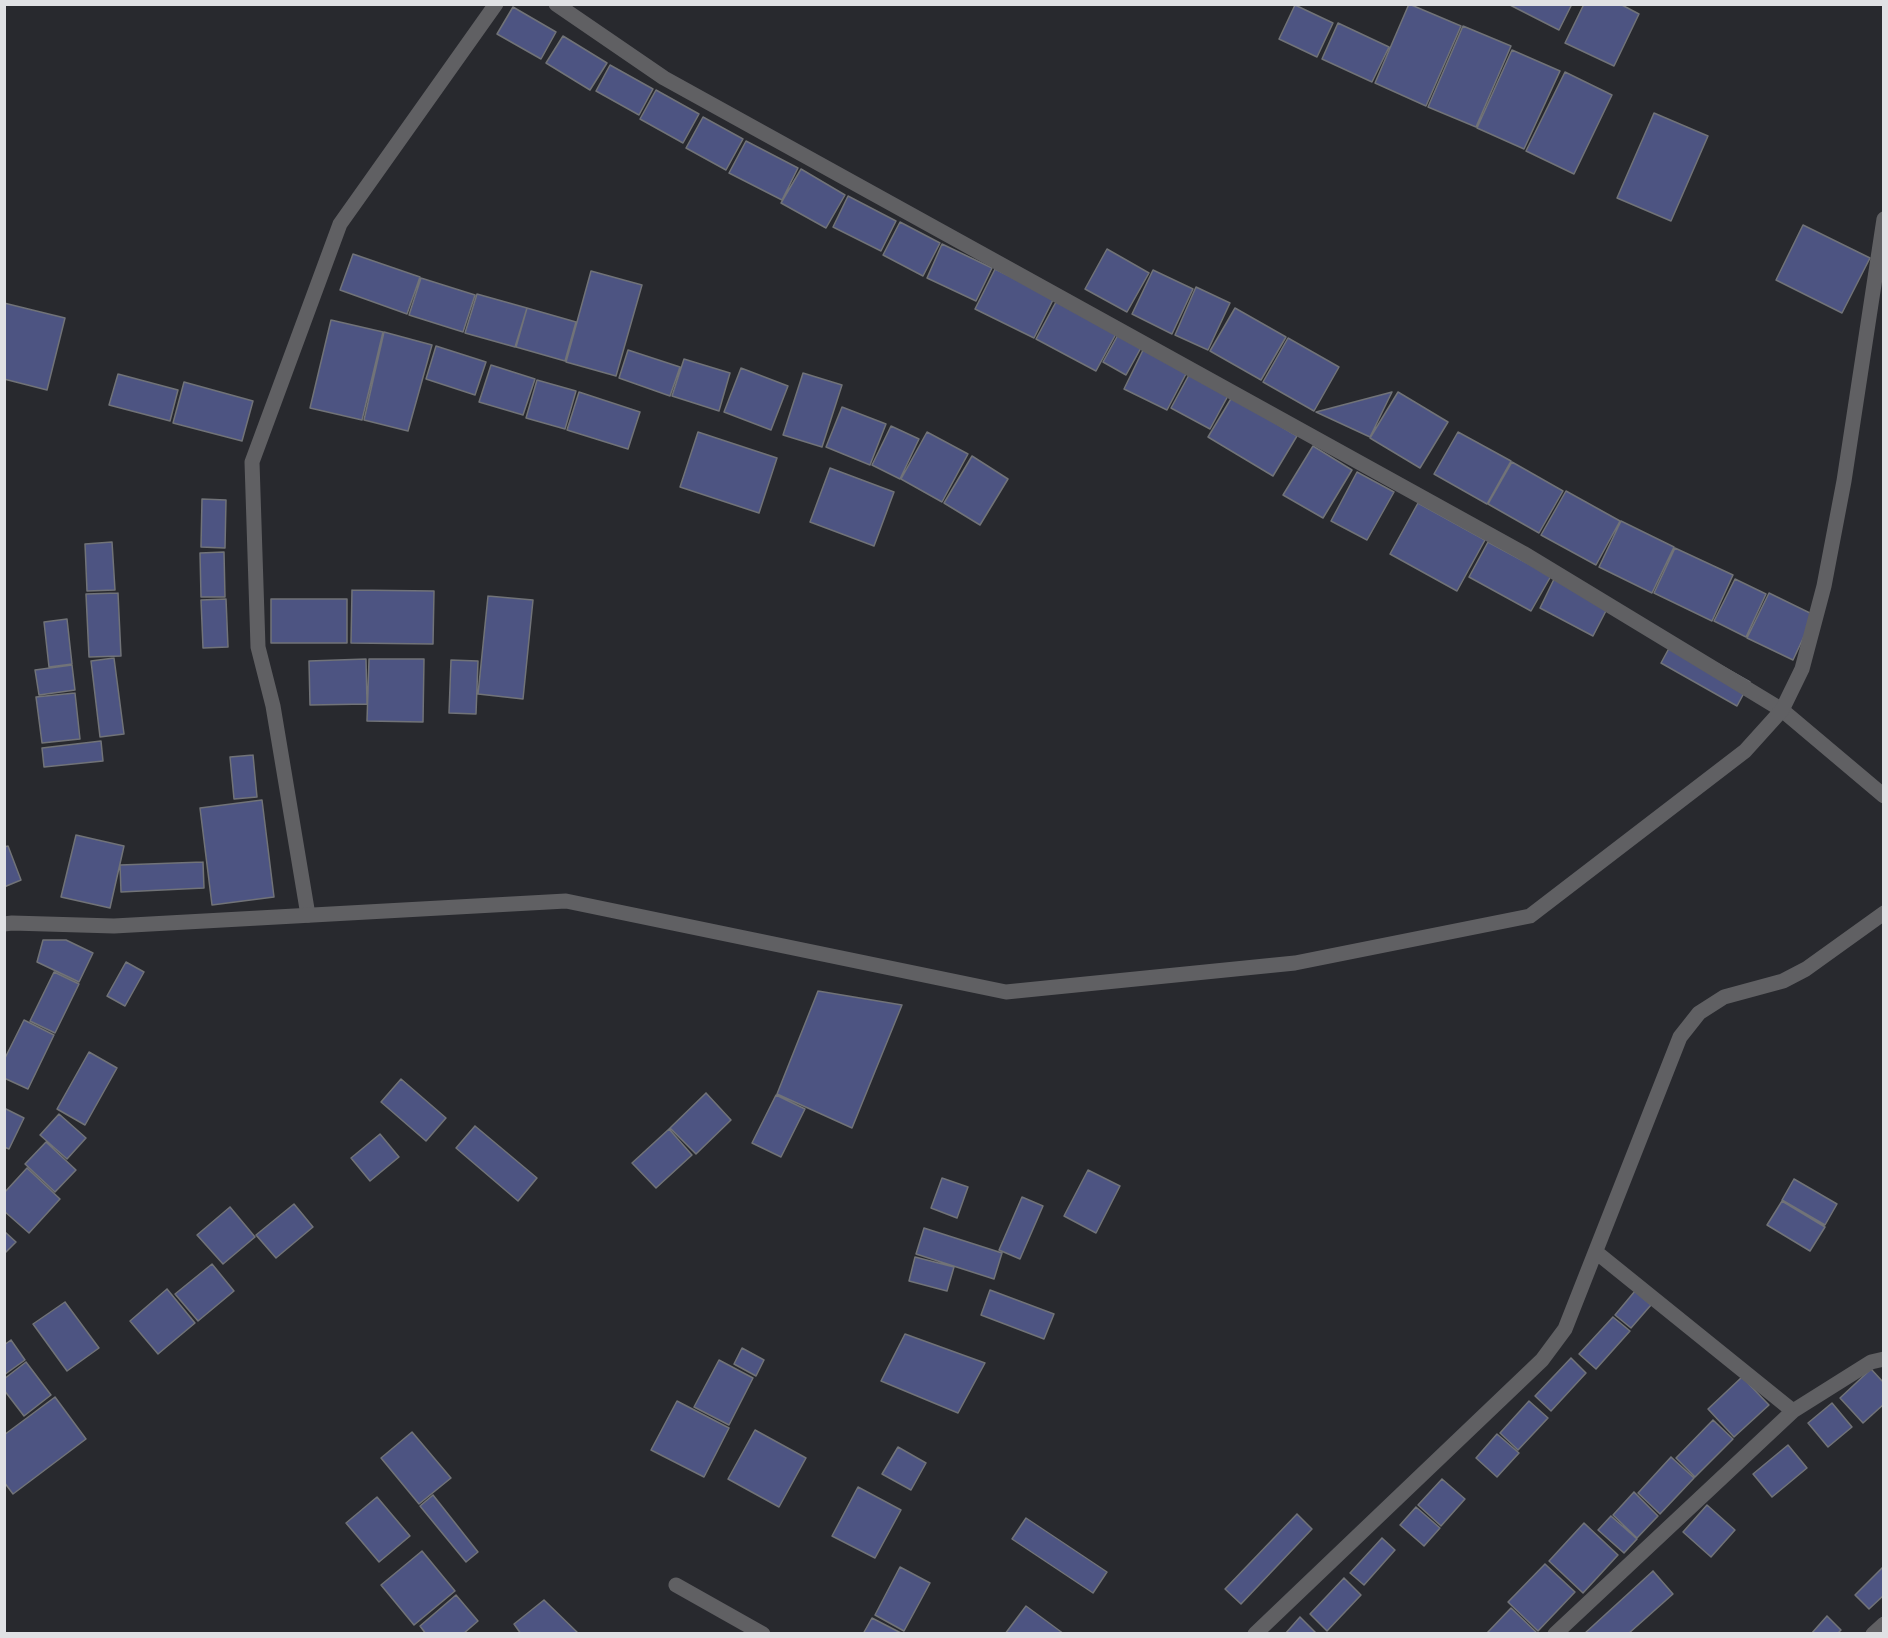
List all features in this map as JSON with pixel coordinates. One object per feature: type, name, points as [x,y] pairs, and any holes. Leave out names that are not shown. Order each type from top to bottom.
[{"type":"street","points":[[308,915],[273,706],[258,647],[252,462],[340,224],[496,4]]},
{"type":"street","points":[[556,4],[664,78],[1523,553],[1782,710],[1884,796]]},
{"type":"street","points":[[4,924],[114,926],[566,902],[1006,992],[1295,963],[1530,916],[1745,751],[1782,710],[1802,669],[1824,586],[1844,481],[1884,219]]},
{"type":"street","points":[[1255,1634],[1542,1360],[1565,1329],[1680,1036],[1699,1012],[1724,997],[1783,981],[1806,969],[1884,913]]},
{"type":"street","points":[[1596,1252],[1793,1411]]},
{"type":"street","points":[[1555,1634],[1793,1411],[1871,1362],[1884,1359]]},
{"type":"street","points":[[676,1585],[763,1634]]},
{"type":"street","points":[[1873,1634],[1884,1624]]},
{"type":"building","points":[[1409,4],[1461,26],[1426,106],[1375,83]]},
{"type":"building","points":[[1508,4],[1572,4],[1559,30]]},
{"type":"building","points":[[1584,4],[1620,4],[1639,14],[1614,66],[1565,43]]},
{"type":"building","points":[[1295,5],[1333,23],[1317,57],[1279,39]]},
{"type":"building","points":[[513,7],[556,32],[541,59],[497,34]]},
{"type":"building","points":[[1338,23],[1389,47],[1372,82],[1322,59]]},
{"type":"building","points":[[1463,26],[1511,46],[1476,127],[1428,107]]},
{"type":"building","points":[[563,36],[607,63],[590,90],[546,63]]},
{"type":"building","points":[[1512,50],[1560,71],[1524,149],[1477,128]]},
{"type":"building","points":[[610,65],[653,89],[639,115],[596,91]]},
{"type":"building","points":[[1565,72],[1612,95],[1574,174],[1526,151]]},
{"type":"building","points":[[656,90],[699,114],[683,143],[640,119]]},
{"type":"building","points":[[1654,113],[1708,136],[1671,221],[1617,198]]},
{"type":"building","points":[[703,117],[743,139],[726,170],[686,148]]},
{"type":"building","points":[[746,141],[798,168],[782,200],[729,173]]},
{"type":"building","points":[[801,169],[845,195],[826,228],[781,203]]},
{"type":"building","points":[[848,196],[896,221],[881,251],[833,227]]},
{"type":"building","points":[[900,222],[940,243],[923,276],[883,255]]},
{"type":"building","points":[[1803,225],[1870,258],[1842,313],[1776,280]]},
{"type":"building","points":[[942,244],[992,268],[976,301],[927,278]]},
{"type":"building","points":[[1107,249],[1149,273],[1127,312],[1085,289]]},
{"type":"building","points":[[353,254],[420,277],[407,314],[340,290]]},
{"type":"building","points":[[995,269],[1054,298],[1034,338],[975,309]]},
{"type":"building","points":[[1153,270],[1193,289],[1172,334],[1132,314]]},
{"type":"building","points":[[591,271],[642,285],[616,376],[566,362]]},
{"type":"building","points":[[421,278],[475,295],[463,332],[409,315]]},
{"type":"building","points":[[1196,287],[1230,303],[1208,350],[1175,335]]},
{"type":"building","points":[[477,294],[527,308],[515,347],[465,333]]},
{"type":"building","points":[[1057,300],[1117,332],[1096,371],[1036,339]]},
{"type":"building","points":[[4,303],[65,318],[47,390],[4,379]]},
{"type":"building","points":[[527,308],[576,322],[565,361],[516,347]]},
{"type":"building","points":[[1235,308],[1286,337],[1261,380],[1210,351]]},
{"type":"building","points":[[331,320],[383,332],[362,420],[310,408]]},
{"type":"building","points":[[384,332],[432,345],[408,431],[364,420]]},
{"type":"building","points":[[1119,333],[1142,346],[1126,375],[1103,362]]},
{"type":"building","points":[[1288,338],[1339,367],[1314,411],[1263,382]]},
{"type":"building","points":[[436,346],[486,362],[475,395],[426,379]]},
{"type":"building","points":[[628,350],[680,367],[670,396],[619,378]]},
{"type":"building","points":[[1143,350],[1187,372],[1167,410],[1124,389]]},
{"type":"building","points":[[684,359],[730,373],[719,411],[672,396]]},
{"type":"building","points":[[491,365],[535,379],[523,415],[479,402]]},
{"type":"building","points":[[741,368],[788,386],[771,430],[724,412]]},
{"type":"building","points":[[803,373],[842,385],[822,447],[783,435]]},
{"type":"building","points":[[1190,373],[1229,394],[1210,429],[1171,408]]},
{"type":"building","points":[[118,374],[178,390],[170,421],[109,405]]},
{"type":"building","points":[[537,380],[576,391],[565,429],[526,418]]},
{"type":"building","points":[[184,382],[253,401],[242,441],[173,423]]},
{"type":"building","points":[[579,392],[640,412],[628,449],[567,430]]},
{"type":"building","points":[[1392,392],[1370,437],[1316,412]]},
{"type":"building","points":[[1398,392],[1448,422],[1420,468],[1370,438]]},
{"type":"building","points":[[1232,397],[1297,436],[1273,476],[1208,437]]},
{"type":"building","points":[[842,407],[886,424],[870,465],[826,447]]},
{"type":"building","points":[[891,426],[919,439],[900,479],[872,465]]},
{"type":"building","points":[[698,432],[777,458],[759,513],[680,487]]},
{"type":"building","points":[[927,432],[968,454],[942,502],[901,479]]},
{"type":"building","points":[[1458,432],[1511,461],[1487,504],[1434,474]]},
{"type":"building","points":[[1313,446],[1352,470],[1323,518],[1283,495]]},
{"type":"building","points":[[972,456],[1008,479],[980,525],[944,503]]},
{"type":"building","points":[[1512,462],[1563,491],[1539,533],[1488,504]]},
{"type":"building","points":[[830,468],[894,492],[874,546],[810,522]]},
{"type":"building","points":[[1357,472],[1394,492],[1367,540],[1331,521]]},
{"type":"building","points":[[1566,491],[1620,521],[1596,565],[1541,535]]},
{"type":"building","points":[[202,499],[226,500],[225,548],[201,547]]},
{"type":"building","points":[[1418,503],[1485,540],[1457,591],[1390,554]]},
{"type":"building","points":[[1621,521],[1674,547],[1652,593],[1599,567]]},
{"type":"building","points":[[112,542],[115,590],[87,591],[85,544]]},
{"type":"building","points":[[1488,542],[1551,576],[1531,611],[1469,577]]},
{"type":"building","points":[[1675,548],[1733,575],[1712,621],[1654,593]]},
{"type":"building","points":[[224,552],[225,597],[201,597],[200,553]]},
{"type":"building","points":[[1555,577],[1609,605],[1593,636],[1540,608]]},
{"type":"building","points":[[1735,579],[1766,594],[1746,637],[1714,621]]},
{"type":"building","points":[[352,590],[434,591],[433,644],[351,643]]},
{"type":"building","points":[[118,593],[121,656],[89,657],[86,594]]},
{"type":"building","points":[[1769,593],[1814,615],[1793,660],[1747,638]]},
{"type":"building","points":[[488,596],[533,600],[523,699],[478,694]]},
{"type":"building","points":[[226,599],[228,647],[203,648],[201,600]]},
{"type":"building","points":[[271,599],[347,599],[347,643],[271,643]]},
{"type":"building","points":[[67,619],[72,664],[49,667],[44,622]]},
{"type":"building","points":[[1674,639],[1750,682],[1737,706],[1661,663]]},
{"type":"building","points":[[114,658],[124,734],[100,737],[91,661]]},
{"type":"building","points":[[366,659],[367,704],[310,705],[309,661]]},
{"type":"building","points":[[369,659],[424,659],[423,722],[367,721]]},
{"type":"building","points":[[451,660],[478,661],[476,714],[449,713]]},
{"type":"building","points":[[72,665],[75,690],[39,695],[35,670]]},
{"type":"building","points":[[75,693],[80,739],[42,743],[36,697]]},
{"type":"building","points":[[101,741],[103,761],[44,767],[42,748]]},
{"type":"building","points":[[253,755],[257,797],[234,799],[230,757]]},
{"type":"building","points":[[262,800],[274,897],[212,905],[200,808]]},
{"type":"building","points":[[76,835],[124,846],[110,908],[61,897]]},
{"type":"building","points":[[8,846],[21,880],[4,887],[4,847]]},
{"type":"building","points":[[203,862],[204,888],[121,892],[120,865]]},
{"type":"building","points":[[43,940],[66,940],[93,953],[79,982],[37,962]]},
{"type":"building","points":[[126,962],[144,972],[125,1006],[107,996]]},
{"type":"building","points":[[54,972],[79,984],[55,1033],[30,1021]]},
{"type":"building","points":[[818,991],[902,1005],[852,1128],[777,1094]]},
{"type":"building","points":[[24,1020],[54,1035],[28,1089],[4,1078],[4,1060]]},
{"type":"building","points":[[89,1052],[117,1068],[85,1125],[57,1109]]},
{"type":"building","points":[[401,1079],[446,1118],[426,1141],[381,1102]]},
{"type":"building","points":[[706,1093],[731,1120],[696,1154],[670,1128]]},
{"type":"building","points":[[776,1095],[805,1109],[781,1157],[752,1143]]},
{"type":"building","points":[[4,1108],[24,1118],[9,1149],[4,1147]]},
{"type":"building","points":[[59,1114],[86,1138],[67,1159],[40,1135]]},
{"type":"building","points":[[475,1126],[537,1178],[518,1201],[456,1148]]},
{"type":"building","points":[[669,1129],[692,1155],[656,1188],[632,1163]]},
{"type":"building","points":[[380,1134],[399,1157],[370,1181],[351,1158]]},
{"type":"building","points":[[46,1142],[76,1170],[55,1192],[25,1164]]},
{"type":"building","points":[[27,1168],[60,1199],[29,1233],[4,1211],[4,1193]]},
{"type":"building","points":[[1088,1170],[1120,1186],[1096,1233],[1064,1216]]},
{"type":"building","points":[[942,1178],[968,1187],[957,1218],[931,1208]]},
{"type":"building","points":[[1794,1179],[1837,1204],[1825,1225],[1782,1200]]},
{"type":"building","points":[[1022,1197],[1043,1206],[1020,1259],[999,1250]]},
{"type":"building","points":[[1782,1201],[1825,1227],[1810,1251],[1767,1225]]},
{"type":"building","points":[[294,1204],[313,1227],[276,1258],[256,1235]]},
{"type":"building","points":[[230,1207],[255,1237],[223,1264],[197,1235]]},
{"type":"building","points":[[924,1228],[1002,1253],[994,1279],[916,1254]]},
{"type":"building","points":[[4,1231],[16,1242],[4,1254]]},
{"type":"building","points":[[915,1257],[954,1267],[947,1291],[909,1281]]},
{"type":"building","points":[[212,1264],[234,1291],[198,1321],[175,1294]]},
{"type":"building","points":[[167,1289],[195,1323],[158,1354],[130,1321]]},
{"type":"building","points":[[990,1290],[1054,1314],[1044,1339],[981,1315]]},
{"type":"building","points":[[1635,1291],[1651,1305],[1631,1328],[1615,1315]]},
{"type":"building","points":[[65,1302],[99,1348],[67,1371],[33,1324]]},
{"type":"building","points":[[1613,1317],[1630,1331],[1596,1369],[1579,1354]]},
{"type":"building","points":[[905,1334],[985,1363],[958,1413],[881,1381]]},
{"type":"building","points":[[11,1340],[25,1360],[4,1375],[4,1345]]},
{"type":"building","points":[[742,1348],[764,1360],[756,1376],[734,1364]]},
{"type":"building","points":[[1571,1358],[1586,1373],[1551,1411],[1535,1396]]},
{"type":"building","points":[[719,1360],[753,1378],[729,1425],[694,1407]]},
{"type":"building","points":[[26,1362],[51,1395],[24,1416],[4,1390],[4,1379]]},
{"type":"building","points":[[1871,1369],[1884,1383],[1884,1404],[1863,1423],[1840,1398]]},
{"type":"building","points":[[1742,1377],[1769,1405],[1734,1437],[1708,1409]]},
{"type":"building","points":[[55,1397],[86,1439],[13,1494],[4,1482],[4,1435]]},
{"type":"building","points":[[677,1401],[729,1428],[704,1477],[651,1450]]},
{"type":"building","points":[[1529,1401],[1548,1418],[1518,1450],[1500,1433]]},
{"type":"building","points":[[1832,1403],[1852,1427],[1828,1447],[1808,1423]]},
{"type":"building","points":[[1713,1420],[1733,1439],[1695,1477],[1676,1458]]},
{"type":"building","points":[[755,1430],[806,1458],[779,1507],[728,1479]]},
{"type":"building","points":[[412,1432],[451,1478],[419,1504],[381,1458]]},
{"type":"building","points":[[1497,1434],[1519,1453],[1497,1477],[1476,1458]]},
{"type":"building","points":[[1788,1445],[1807,1468],[1772,1497],[1753,1474]]},
{"type":"building","points":[[898,1447],[926,1463],[911,1490],[882,1474]]},
{"type":"building","points":[[1671,1457],[1694,1478],[1660,1514],[1638,1493]]},
{"type":"building","points":[[1442,1479],[1465,1499],[1441,1526],[1418,1505]]},
{"type":"building","points":[[858,1487],[901,1510],[875,1558],[832,1536]]},
{"type":"building","points":[[1634,1492],[1658,1516],[1637,1538],[1613,1515]]},
{"type":"building","points":[[433,1495],[478,1552],[466,1562],[420,1506]]},
{"type":"building","points":[[377,1497],[410,1536],[379,1562],[346,1523]]},
{"type":"building","points":[[1707,1505],[1735,1530],[1711,1557],[1683,1532]]},
{"type":"building","points":[[1416,1507],[1440,1528],[1424,1546],[1400,1525]]},
{"type":"building","points":[[1297,1514],[1312,1529],[1241,1604],[1225,1589]]},
{"type":"building","points":[[1611,1516],[1637,1539],[1624,1553],[1598,1530]]},
{"type":"building","points":[[1026,1518],[1107,1572],[1093,1593],[1012,1539]]},
{"type":"building","points":[[1584,1523],[1618,1555],[1583,1593],[1549,1561]]},
{"type":"building","points":[[1382,1538],[1395,1550],[1364,1585],[1350,1573]]},
{"type":"building","points":[[422,1551],[455,1591],[414,1625],[381,1585]]},
{"type":"building","points":[[1545,1564],[1575,1592],[1538,1631],[1508,1602]]},
{"type":"building","points":[[1884,1566],[1884,1595],[1869,1609],[1855,1595]]},
{"type":"building","points":[[900,1567],[930,1583],[904,1631],[875,1615]]},
{"type":"building","points":[[1653,1571],[1673,1594],[1628,1634],[1584,1634]]},
{"type":"building","points":[[1344,1578],[1361,1595],[1327,1631],[1310,1614]]},
{"type":"building","points":[[456,1595],[478,1621],[463,1634],[426,1634],[420,1626]]},
{"type":"building","points":[[544,1600],[579,1634],[521,1634],[514,1624]]},
{"type":"building","points":[[1026,1606],[1064,1634],[1005,1634]]},
{"type":"building","points":[[1511,1608],[1536,1632],[1535,1634],[1486,1634]]},
{"type":"building","points":[[1827,1616],[1841,1630],[1837,1634],[1811,1634]]},
{"type":"building","points":[[1300,1617],[1317,1634],[1285,1634]]},
{"type":"building","points":[[872,1618],[901,1633],[901,1634],[863,1634]]}]
